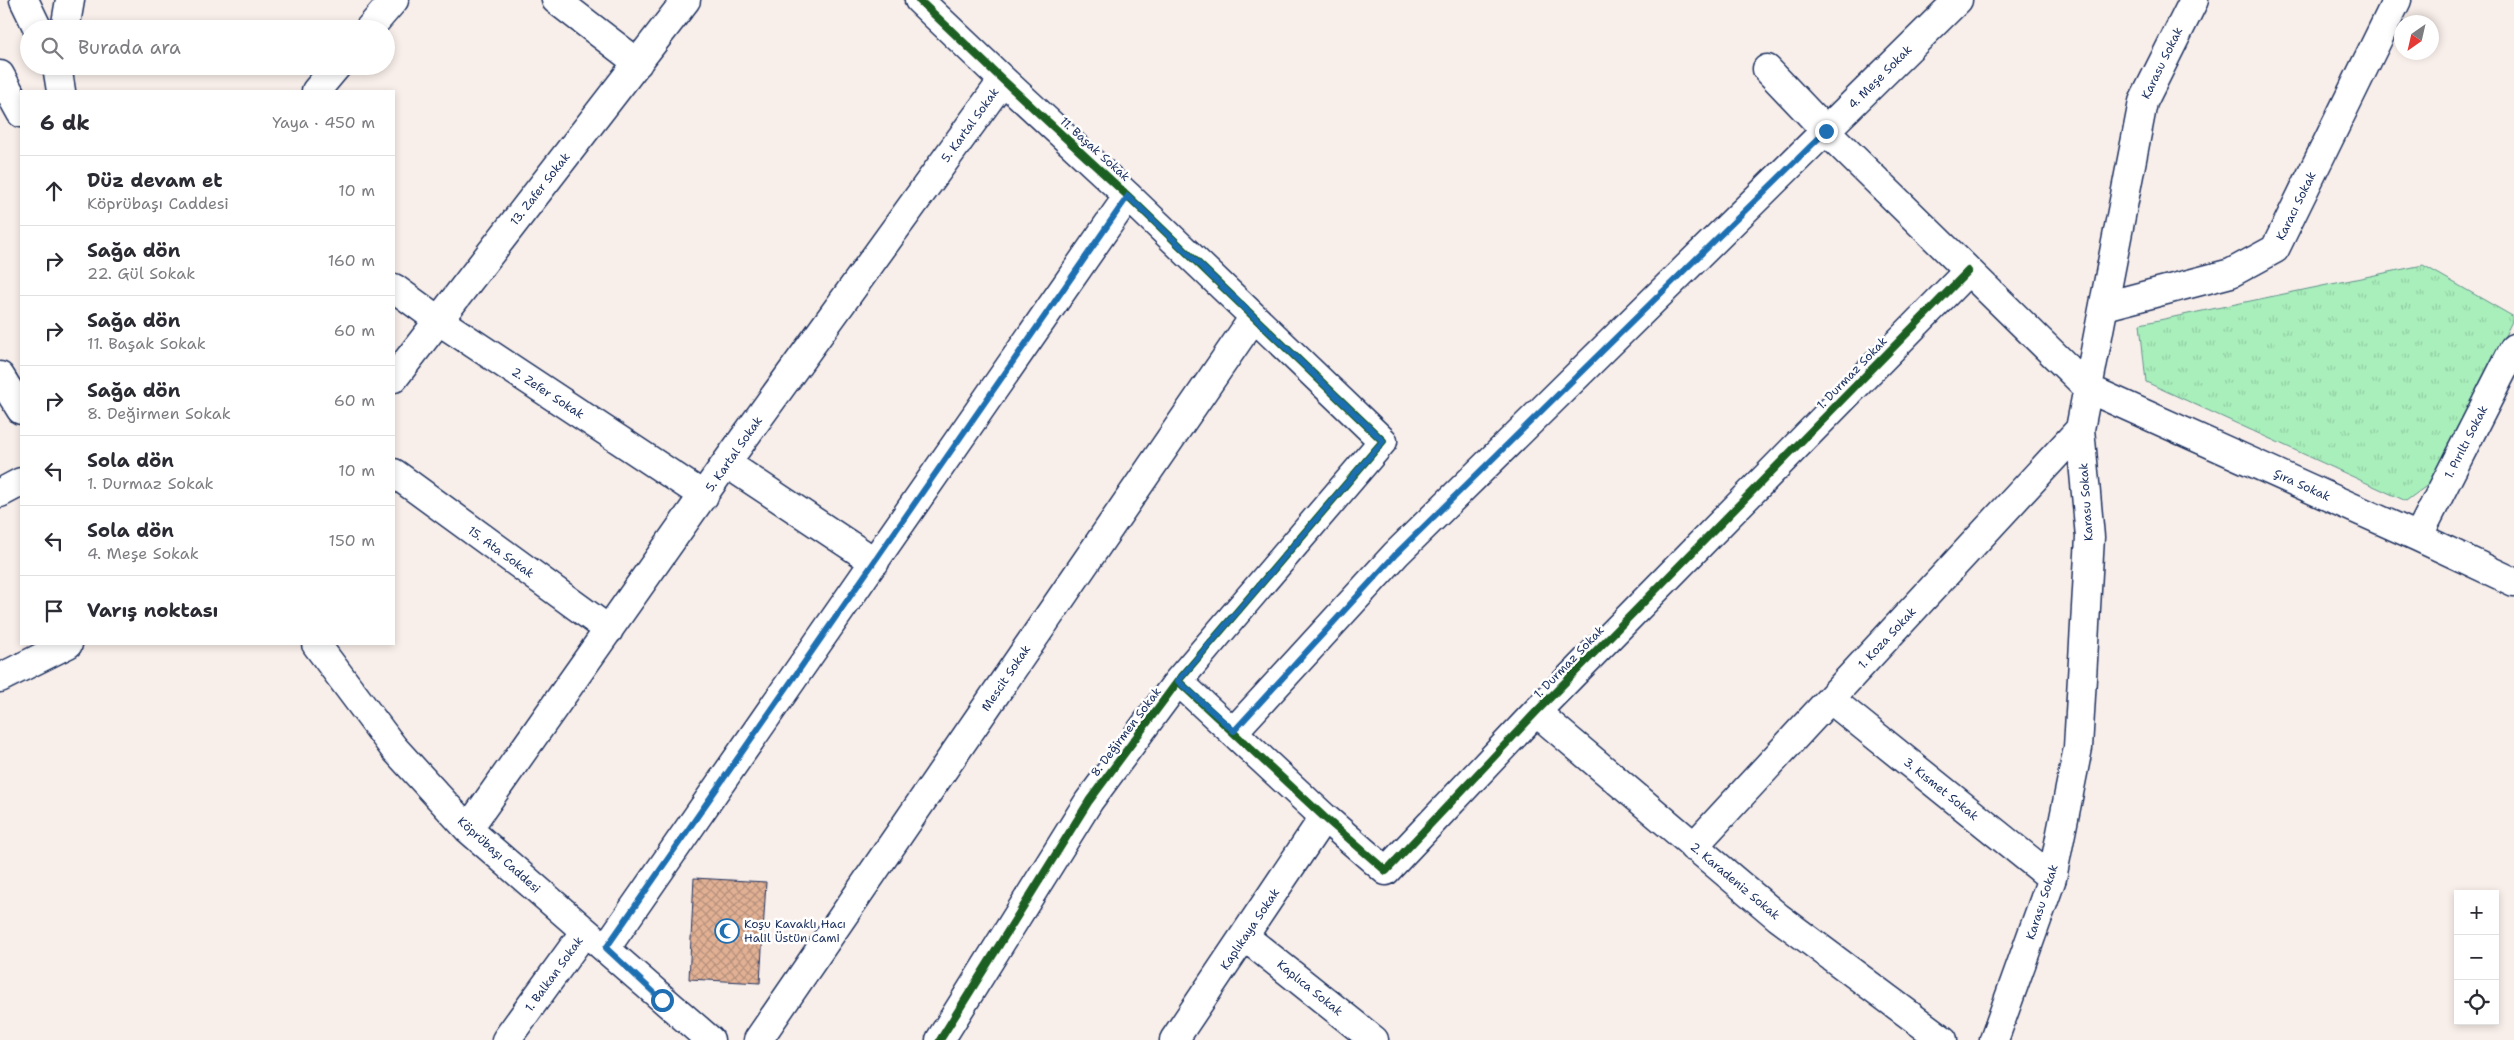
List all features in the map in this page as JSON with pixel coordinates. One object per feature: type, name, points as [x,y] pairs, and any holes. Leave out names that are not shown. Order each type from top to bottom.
[{"type":"street","points":[[24,0],[34,20]]},
{"type":"street","points":[[67,20],[70,0]]},
{"type":"street","points":[[377,20],[394,0]]},
{"type":"street","points":[[556,0],[638,63]]},
{"type":"street","name":"13. Zafer Sokak","points":[[395,377],[686,0]]},
{"type":"street","name":"11. Başak Sokak","points":[[919,0],[1002,80],[1128,196],[1383,441]]},
{"type":"street","name":"4. Meşe Sokak","points":[[1234,731],[1396,554],[1958,0]]},
{"type":"street","name":"Karasu Sokak","points":[[1994,1040],[2052,878],[2078,748],[2090,537],[2080,429],[2143,102],[2194,0]]},
{"type":"street","name":"Karacı Sokak","points":[[2105,306],[2231,273],[2275,249],[2397,0]]},
{"type":"street","points":[[1767,69],[1826,131],[2089,389]]},
{"type":"street","points":[[0,75],[20,111]]},
{"type":"street","points":[[58,75],[61,90]]},
{"type":"street","points":[[317,90],[329,75]]},
{"type":"street","name":"5. Kartal Sokak","points":[[468,829],[726,463],[1002,80]]},
{"type":"street","points":[[606,948],[1128,196]]},
{"type":"street","name":"1. Durmaz Sokak","points":[[1178,681],[1234,731],[1324,817],[1386,871],[1536,712],[1968,271]]},
{"type":"street","name":"2. Zefer Sokak","points":[[395,289],[438,320],[704,496]]},
{"type":"street","name":"Mescit Sokak","points":[[758,1040],[1254,317]]},
{"type":"street","name":"1. Pırıltı Sokak","points":[[2418,537],[2514,348]]},
{"type":"street","points":[[0,376],[20,408]]},
{"type":"street","name":"Şıra Sokak","points":[[2089,389],[2514,582]]},
{"type":"street","name":"1. Koza Sokak","points":[[1693,848],[2080,429]]},
{"type":"street","name":"8. Değirmen Sokak","points":[[940,1040],[1089,800],[1178,681],[1383,441]]},
{"type":"street","points":[[726,463],[875,562]]},
{"type":"street","name":"15. Ata Sokak","points":[[395,474],[609,630]]},
{"type":"street","points":[[0,493],[20,483]]},
{"type":"street","points":[[0,678],[66,645]]},
{"type":"street","name":"Köprübaşı Caddesi","points":[[317,645],[394,747],[468,829],[710,1040]]},
{"type":"street","name":"3. Kısmet Sokak","points":[[1830,699],[2052,878]]},
{"type":"street","name":"2. Karadeniz Sokak","points":[[1536,712],[1693,848],[1930,1036]]},
{"type":"street","name":"Kaplıkaya Sokak","points":[[1174,1040],[1324,817]]},
{"type":"street","name":"1. Balkan Sokak","points":[[506,1040],[585,931]]},
{"type":"street","name":"Kaplıca Sokak","points":[[1245,937],[1374,1040]]},
{"type":"green space","points":[[2423,265],[2514,317],[2436,479],[2406,501],[2146,382],[2140,324]]},
{"type":"building","name":"Koşu Kavaklı Hacı Halil Üstün Cami","points":[[694,878],[766,882],[760,983],[689,979]]},
{"type":"cycle path","points":[[919,0],[1128,196],[1383,441],[1178,681],[1089,801],[940,1040]]},
{"type":"cycle path","points":[[1178,681],[1324,817],[1386,871],[1536,712],[1968,271]]},
{"type":"place","name":"Koşu Kavaklı Hacı Halil Üstün Cami","points":[[727,931]]},
{"type":"route","points":[[662,1000],[606,948],[1128,196],[1383,441],[1178,681],[1234,731],[1396,554],[1826,131]]}]
